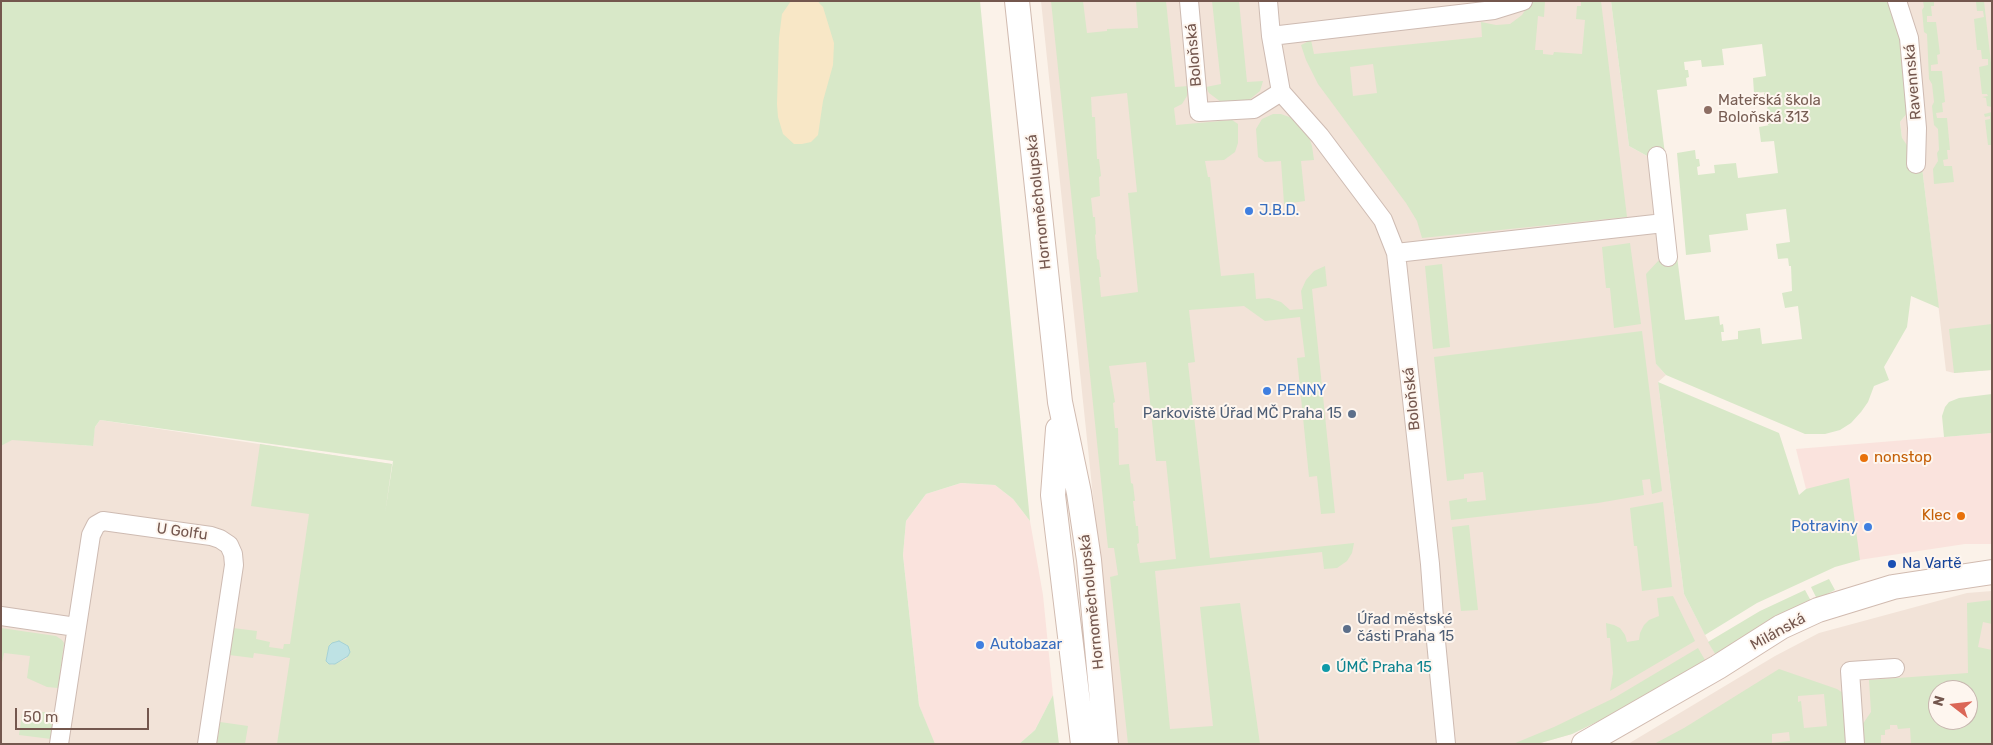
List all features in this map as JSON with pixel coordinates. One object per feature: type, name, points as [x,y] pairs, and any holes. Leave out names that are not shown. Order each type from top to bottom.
[{"type":"street","name":"Hornoměcholupská","points":[[1017,1],[1060,402],[1079,493],[1089,560],[1106,744]]},
{"type":"street","name":"Boloňská","points":[[1189,1],[1199,112],[1254,109],[1281,92],[1320,136],[1383,220],[1396,253],[1430,564],[1446,744]]},
{"type":"street","points":[[1268,1],[1271,36],[1281,92]]},
{"type":"street","points":[[1271,36],[1494,10],[1523,1]]},
{"type":"street","name":"Ravennská","points":[[1897,1],[1909,38],[1917,128],[1916,164]]},
{"type":"street","points":[[1657,156],[1668,257]]},
{"type":"street","points":[[1396,253],[1664,223]]},
{"type":"street","name":"Hornoměcholupská","points":[[1060,402],[1053,495],[1083,744]]},
{"type":"street","name":"U Golfu","points":[[60,744],[91,535],[96,525],[103,521],[211,536],[220,538],[229,545],[233,554],[234,565],[207,744]]},
{"type":"street","name":"Milánská","points":[[1584,744],[1718,667],[1781,628],[1818,610],[1893,587],[1992,572]]},
{"type":"street","points":[[1,616],[76,627]]},
{"type":"street","points":[[1855,744],[1850,671],[1895,668]]},
{"type":"shaded area","points":[[1041,1],[1611,1],[1629,146],[1649,157],[1660,259],[1656,364],[1666,375],[1658,382],[1684,594],[1715,654],[1617,712],[1572,734],[1537,744],[1119,744]]},
{"type":"shaded area","points":[[1889,1],[1992,1],[1992,370],[1954,373],[1946,371],[1922,167],[1902,139],[1900,122],[1908,112]]},
{"type":"shaded area","points":[[100,420],[392,464],[351,744],[1,744],[1,446],[12,439],[92,446],[95,427]]},
{"type":"shaded area","points":[[1992,433],[1992,544],[1965,544],[1859,560],[1806,489],[1796,449]]},
{"type":"shaded area","name":"Autobazar","points":[[961,483],[995,485],[1013,499],[1030,521],[1043,595],[1053,695],[1035,730],[1019,744],[934,744],[919,705],[903,555],[906,521],[926,494]]},
{"type":"shaded area","points":[[1992,591],[1992,744],[1628,744],[1775,656],[1819,633],[1967,593]]},
{"type":"green space","points":[[1,1],[980,1],[1030,521],[1013,499],[995,485],[961,483],[926,494],[906,521],[903,555],[919,705],[935,744],[277,744],[290,658],[254,653],[253,658],[229,655],[233,628],[257,631],[256,639],[270,642],[269,647],[283,649],[284,644],[290,644],[309,514],[251,506],[260,444],[392,464],[385,513],[393,461],[100,420],[95,427],[93,446],[12,440],[1,446]],"holes":[[[346,644],[349,649],[346,659],[332,665],[327,663],[329,646]]]},
{"type":"green space","points":[[1051,1],[1083,1],[1087,33],[1107,31],[1107,29],[1138,28],[1136,1],[1166,1],[1175,87],[1189,86],[1187,96],[1182,104],[1174,108],[1176,125],[1232,120],[1238,124],[1238,143],[1235,152],[1224,160],[1205,161],[1208,177],[1210,177],[1221,276],[1254,273],[1256,299],[1269,298],[1281,302],[1290,310],[1303,309],[1301,291],[1306,280],[1314,271],[1325,266],[1327,286],[1312,289],[1335,513],[1321,514],[1317,476],[1309,477],[1297,358],[1305,357],[1300,317],[1265,321],[1244,306],[1189,310],[1195,362],[1188,363],[1210,558],[1354,543],[1352,553],[1347,561],[1337,568],[1324,569],[1322,552],[1155,571],[1170,729],[1213,726],[1200,607],[1240,603],[1260,744],[1128,744],[1110,577],[1118,575],[1114,548],[1108,548]],"holes":[[[1127,93],[1137,192],[1128,193],[1138,292],[1101,297],[1095,217],[1093,217],[1091,198],[1100,196],[1099,177],[1101,176],[1099,159],[1097,159],[1095,117],[1092,117],[1091,97]],[[1146,362],[1156,461],[1166,461],[1176,559],[1140,563],[1137,544],[1139,543],[1138,526],[1136,526],[1133,501],[1135,501],[1129,464],[1119,465],[1118,428],[1115,428],[1113,403],[1115,402],[1109,366]]]},
{"type":"green space","points":[[1212,1],[1239,1],[1247,82],[1263,81],[1260,91],[1249,100],[1221,102],[1209,93],[1206,87],[1221,84]]},
{"type":"green space","points":[[1531,1],[1545,1],[1544,17],[1538,16],[1535,50],[1543,50],[1543,54],[1553,55],[1554,52],[1582,54],[1585,20],[1576,19],[1577,6],[1581,6],[1581,1],[1601,1],[1627,217],[1422,238],[1417,221],[1406,203],[1318,84],[1301,45],[1311,40],[1314,54],[1482,37],[1481,22],[1496,25],[1510,24],[1522,15]],"holes":[[[1373,64],[1377,93],[1353,96],[1350,67]]]},
{"type":"green space","points":[[1611,1],[1889,1],[1903,40],[1908,112],[1900,122],[1902,138],[1922,167],[1939,308],[1911,296],[1907,327],[1884,367],[1889,380],[1874,386],[1868,402],[1861,412],[1851,423],[1840,430],[1825,434],[1805,434],[1666,375],[1656,364],[1646,274],[1660,259],[1677,256],[1685,320],[1719,316],[1720,325],[1723,324],[1724,332],[1721,332],[1722,341],[1738,339],[1738,331],[1760,328],[1762,344],[1802,339],[1798,306],[1785,308],[1782,293],[1792,291],[1791,266],[1789,266],[1788,258],[1778,259],[1776,244],[1790,242],[1786,209],[1746,214],[1748,230],[1709,235],[1711,252],[1686,255],[1677,153],[1695,150],[1696,159],[1699,159],[1700,166],[1697,167],[1698,175],[1715,173],[1714,165],[1736,163],[1738,178],[1778,173],[1774,141],[1761,142],[1759,127],[1770,125],[1768,125],[1767,100],[1765,100],[1764,93],[1766,92],[1754,93],[1753,78],[1766,76],[1762,44],[1722,49],[1724,65],[1702,67],[1701,60],[1684,62],[1685,70],[1688,70],[1689,77],[1686,78],[1687,86],[1657,90],[1665,154],[1649,157],[1629,146]]},
{"type":"green space","points":[[1923,1],[1934,1],[1934,6],[1931,6],[1932,16],[1927,16],[1927,22],[1936,22],[1940,54],[1937,55],[1938,64],[1931,65],[1931,71],[1942,71],[1945,102],[1942,103],[1943,112],[1936,113],[1937,118],[1947,118],[1950,150],[1947,150],[1948,159],[1943,160],[1944,166],[1952,166],[1954,182],[1934,184],[1933,169],[1938,161],[1937,153],[1939,150],[1938,129],[1934,125],[1932,106],[1934,102],[1932,84],[1929,79],[1927,34],[1924,32],[1922,10],[1924,7]]},
{"type":"green space","points":[[1972,1],[1984,1],[1992,72],[1992,107],[1987,106],[1986,98],[1982,97],[1988,96],[1987,94],[1982,94],[1979,67],[1988,65],[1988,59],[1982,59],[1981,50],[1977,50],[1974,19],[1984,17],[1983,11],[1977,11],[1976,2]]},
{"type":"green space","points":[[1992,112],[1992,154],[1991,145],[1988,145],[1985,120],[1990,119],[1990,116],[1985,117],[1984,114]]},
{"type":"green space","points":[[1273,114],[1281,114],[1292,118],[1309,137],[1314,160],[1301,161],[1305,201],[1284,204],[1281,161],[1265,162],[1258,157],[1256,129],[1262,119]]},
{"type":"green space","points":[[1630,243],[1641,324],[1614,328],[1610,288],[1606,288],[1602,247]]},
{"type":"green space","points":[[1442,264],[1450,347],[1433,349],[1425,266]]},
{"type":"green space","points":[[1992,324],[1992,370],[1954,373],[1949,329]]},
{"type":"green space","points":[[1642,331],[1662,491],[1652,494],[1650,479],[1642,480],[1644,495],[1598,503],[1451,520],[1449,501],[1467,498],[1467,502],[1486,500],[1483,472],[1464,474],[1464,479],[1447,481],[1434,357]]},
{"type":"green space","points":[[1658,382],[1779,433],[1799,495],[1806,489],[1849,478],[1860,560],[1835,567],[1757,603],[1705,635],[1684,594]]},
{"type":"green space","points":[[1992,394],[1992,433],[1944,437],[1942,416],[1949,402],[1959,398]]},
{"type":"green space","points":[[1663,502],[1672,587],[1642,591],[1630,508]]},
{"type":"green space","points":[[1469,525],[1478,610],[1461,611],[1452,527]]},
{"type":"green space","points":[[1829,579],[1835,590],[1817,599],[1811,587]]},
{"type":"green space","points":[[1805,590],[1811,601],[1773,619],[1715,654],[1708,642],[1760,611]]},
{"type":"green space","points":[[1673,596],[1695,641],[1610,691],[1613,673],[1610,638],[1607,638],[1606,623],[1620,628],[1627,642],[1639,640],[1644,625],[1649,620],[1659,616],[1657,598]]},
{"type":"green space","points":[[1992,600],[1992,624],[1983,622],[1978,647],[1992,650],[1992,744],[1911,744],[1910,728],[1898,729],[1897,725],[1890,725],[1890,729],[1885,730],[1885,735],[1881,735],[1881,744],[1861,744],[1860,728],[1871,712],[1869,680],[1968,673],[1967,603]]},
{"type":"green space","points":[[1,628],[56,636],[62,640],[64,643],[58,688],[47,687],[27,678],[30,656],[4,653],[1,667]]},
{"type":"green space","points":[[1698,648],[1705,660],[1617,712],[1572,734],[1537,744],[1513,744],[1554,727],[1614,698]]},
{"type":"green space","points":[[1779,669],[1837,689],[1843,693],[1847,744],[1654,744],[1684,728]],"holes":[[[1824,694],[1827,726],[1804,728],[1801,701],[1798,702],[1798,696]],[[1789,732],[1790,741],[1772,743],[1772,734]]]},
{"type":"green space","points":[[1053,695],[1059,744],[1019,744],[1035,730]]},
{"type":"green space","points":[[54,713],[51,739],[19,735],[22,714]]},
{"type":"green space","points":[[220,722],[248,726],[245,744],[217,744]]},
{"type":"sand","points":[[791,1],[818,1],[823,7],[834,43],[833,65],[823,101],[818,135],[811,142],[802,144],[794,144],[783,134],[778,117],[777,104],[779,38],[782,14]]},
{"type":"water","points":[[339,641],[348,646],[350,652],[348,656],[335,664],[329,664],[326,661],[329,646]]},
{"type":"place","name":"Mateřská škola Boloňská 313","points":[[1708,110]]},
{"type":"place","name":"J.B.D.","points":[[1249,211]]},
{"type":"place","name":"PENNY","points":[[1267,391]]},
{"type":"place","name":"Parkoviště Úřad MČ Praha 15","points":[[1352,414]]},
{"type":"place","name":"nonstop","points":[[1864,458]]},
{"type":"place","name":"Klec","points":[[1961,516]]},
{"type":"place","name":"Potraviny","points":[[1868,527]]},
{"type":"place","name":"Na Vartě","points":[[1892,564]]},
{"type":"place","name":"Úřad městské části Praha 15","points":[[1347,629]]},
{"type":"place","name":"Autobazar","points":[[980,645]]},
{"type":"place","name":"ÚMČ Praha 15","points":[[1326,668]]}]
